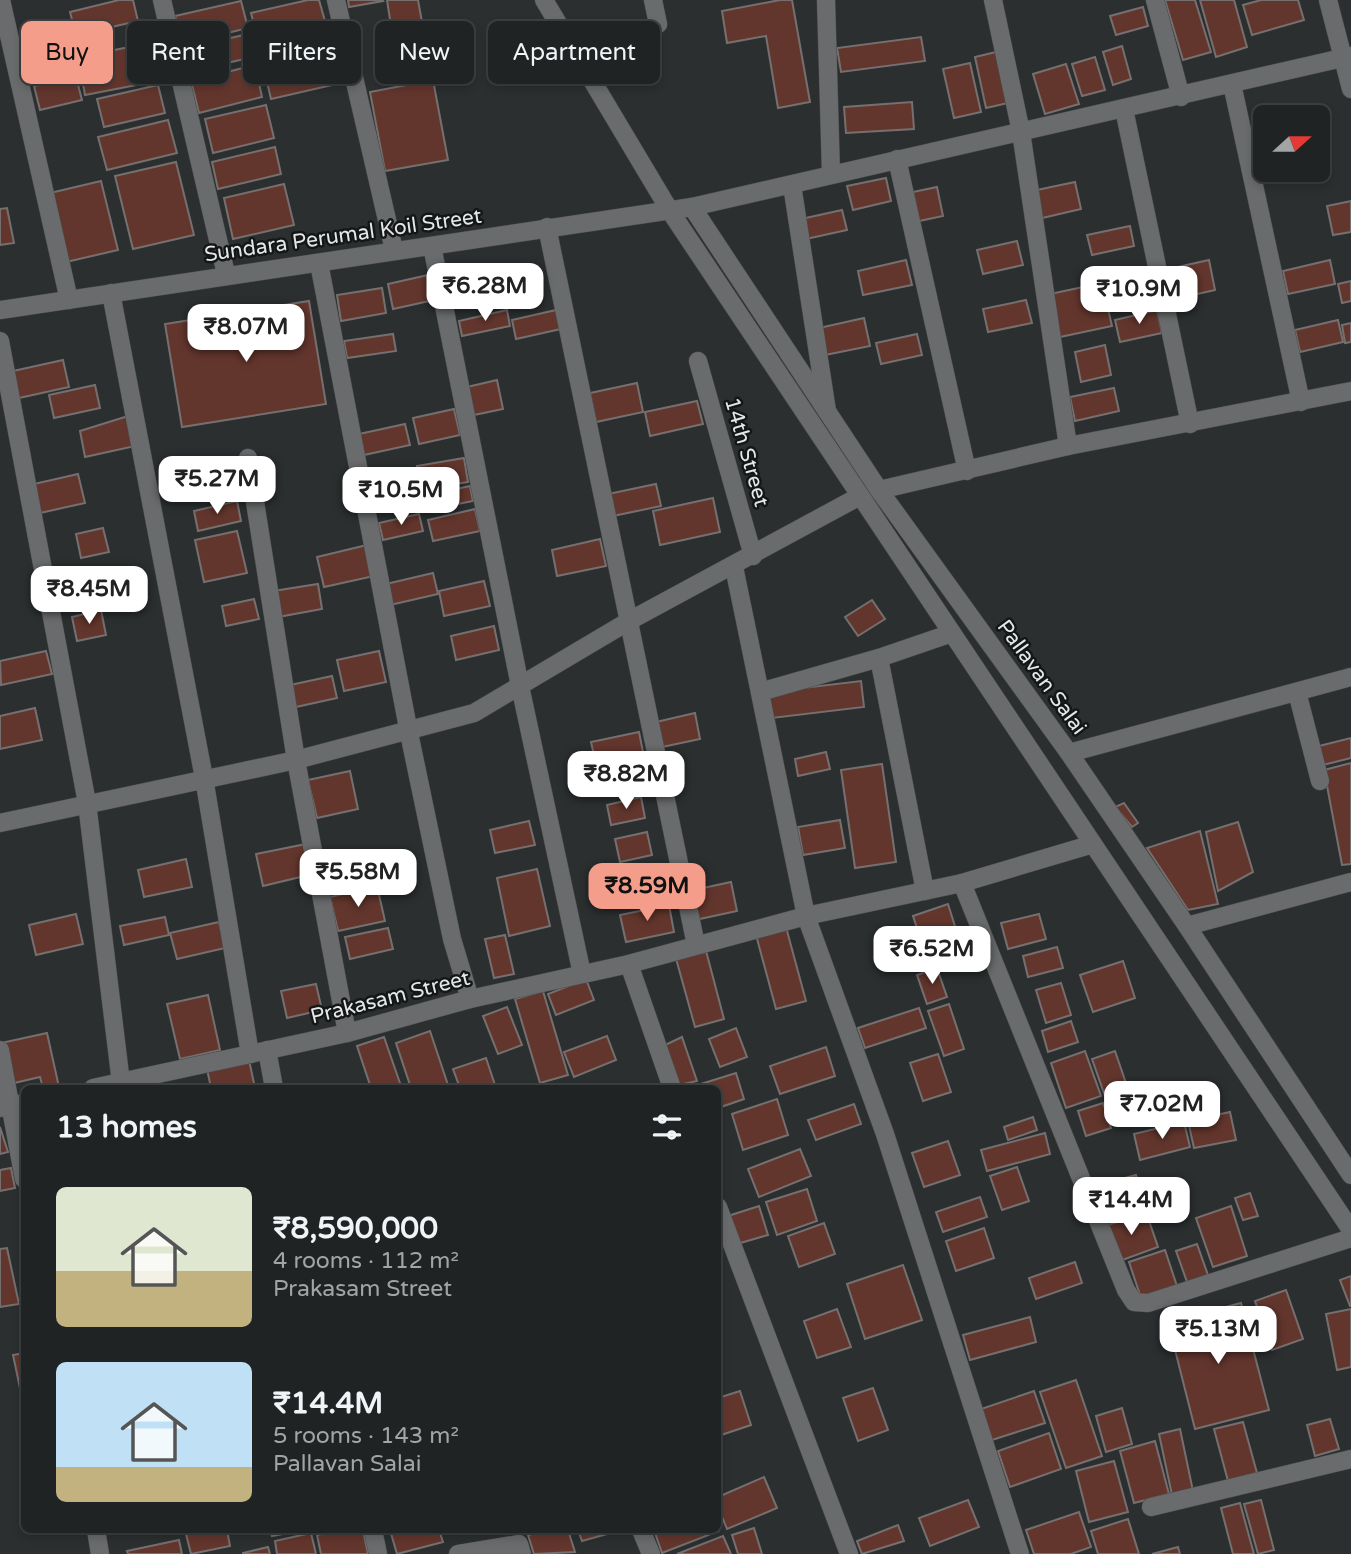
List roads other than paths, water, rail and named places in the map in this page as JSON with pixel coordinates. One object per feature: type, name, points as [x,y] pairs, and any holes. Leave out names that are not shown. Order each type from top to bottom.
[{"type":"street","points":[[1,0],[69,300]]},
{"type":"street","points":[[162,0],[226,274]]},
{"type":"street","points":[[336,0],[394,250]]},
{"type":"street","points":[[544,0],[556,21]]},
{"type":"street","points":[[653,0],[658,21]]},
{"type":"street","points":[[826,0],[831,174]]},
{"type":"street","points":[[993,0],[1021,132],[1068,446]]},
{"type":"street","points":[[1155,0],[1181,97]]},
{"type":"street","points":[[1328,0],[1348,57],[1351,89]]},
{"type":"street","name":"Sundara Perumal Koil Street","points":[[0,310],[226,274],[319,263],[692,207],[1348,57]]},
{"type":"street","points":[[594,84],[670,211],[1351,1230]]},
{"type":"street","points":[[1232,84],[1301,401]]},
{"type":"street","points":[[1124,109],[1190,424]]},
{"type":"street","points":[[897,159],[967,471]]},
{"type":"street","points":[[792,185],[827,411]]},
{"type":"street","name":"Pallavan Salai","points":[[692,207],[879,490],[1069,753],[1351,1175]]},
{"type":"street","points":[[547,227],[696,945]]},
{"type":"street","points":[[432,246],[520,686],[582,974]]},
{"type":"street","points":[[319,263],[409,733],[452,939],[470,999]]},
{"type":"street","points":[[111,293],[258,1052],[273,1085]]},
{"type":"street","points":[[0,341],[87,803],[121,1083]]},
{"type":"street","name":"14th Street","points":[[698,361],[753,556]]},
{"type":"street","points":[[879,490],[1068,446],[1351,391]]},
{"type":"street","points":[[247,458],[296,760],[347,1033]]},
{"type":"street","points":[[0,823],[296,760],[409,733],[474,713],[629,621],[860,496]]},
{"type":"street","points":[[733,566],[806,916],[885,1134],[1020,1554]]},
{"type":"street","points":[[760,692],[879,658],[952,633]]},
{"type":"street","points":[[879,658],[925,891]]},
{"type":"street","points":[[1069,753],[1351,677]]},
{"type":"street","points":[[1297,692],[1321,781]]},
{"type":"street","name":"Prakasam Street","points":[[110,1085],[347,1033],[470,999],[629,964],[806,916],[962,883],[1093,844]]},
{"type":"street","points":[[1187,926],[1351,882]]},
{"type":"street","points":[[962,883],[1126,1290],[1134,1302],[1148,1303],[1351,1238]]},
{"type":"street","points":[[629,964],[671,1085]]},
{"type":"street","points":[[0,1050],[21,1162]]},
{"type":"street","points":[[721,1215],[849,1554]]},
{"type":"street","points":[[1151,1507],[1351,1459]]},
{"type":"street","points":[[96,1533],[100,1554]]},
{"type":"street","points":[[374,1533],[378,1554]]},
{"type":"street","points":[[642,1533],[650,1554]]},
{"type":"street","points":[[458,1554],[519,1544],[522,1554]]}]
